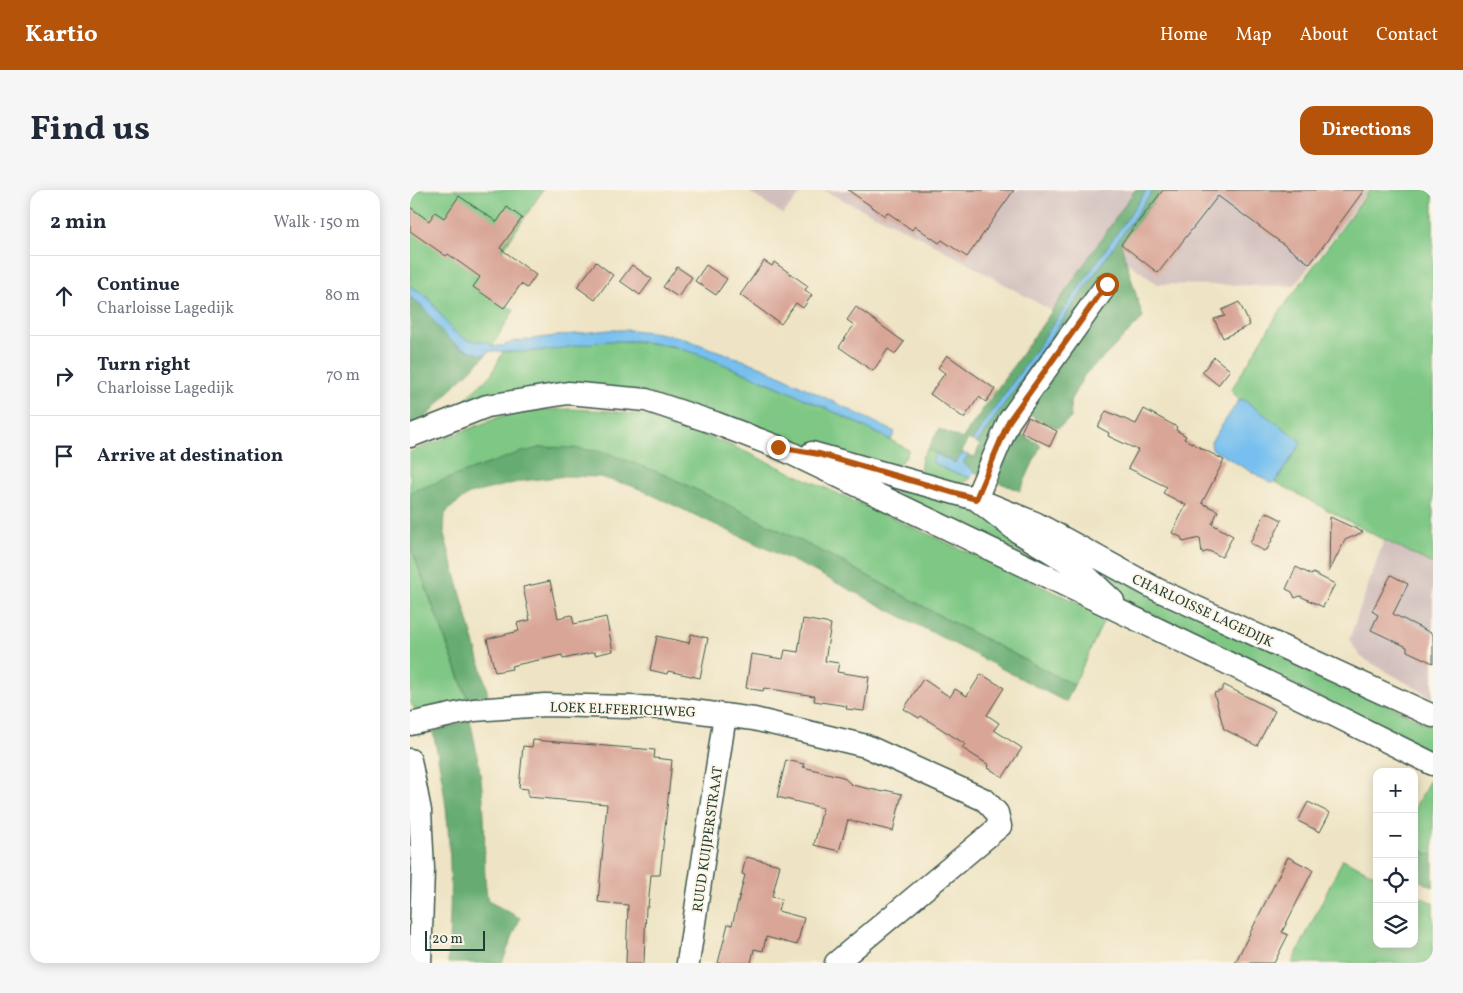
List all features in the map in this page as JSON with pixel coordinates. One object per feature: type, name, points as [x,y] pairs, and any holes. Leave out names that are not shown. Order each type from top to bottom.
[{"type":"street","points":[[976,499],[1009,421],[1107,284]]},
{"type":"street","name":"CHARLOISSE LAGEDIJK","points":[[410,436],[487,406],[568,393],[646,400],[716,423],[778,447],[1290,693],[1433,764]]},
{"type":"street","name":"CHARLOISSE LAGEDIJK","points":[[778,447],[819,454],[976,499],[1035,523],[1156,590],[1433,716]]},
{"type":"street","name":"CHARLOISSE LAGEDIJK","points":[[976,499],[1017,531],[1078,568],[1132,618]]},
{"type":"street","name":"LOEK ELFFERICHWEG","points":[[410,724],[474,710],[545,705],[670,708],[725,715],[754,719],[866,746],[985,800],[997,813],[1000,826],[836,963]]},
{"type":"street","name":"RUUD KUIJPERSTRAAT","points":[[688,963],[725,715]]},
{"type":"street","points":[[410,760],[420,811],[424,869],[420,963]]},
{"type":"shaded area","points":[[746,190],[804,190],[783,214]]},
{"type":"shaded area","points":[[822,190],[1369,190],[1294,286],[1157,284],[1099,242],[1052,311],[921,237]]},
{"type":"shaded area","points":[[1384,540],[1433,564],[1433,698],[1361,657],[1349,640]]},
{"type":"green space","points":[[410,190],[543,190],[477,288],[514,310],[492,346],[470,341],[459,336],[431,302],[423,294],[410,286]]},
{"type":"green space","points":[[1135,190],[1147,190],[972,441],[968,439],[958,461],[953,462],[928,449],[939,429],[962,439]]},
{"type":"green space","points":[[1153,190],[1163,190],[1121,244],[1143,318],[1085,374],[1070,401],[1071,418],[1058,428],[1027,414],[1018,433],[1041,445],[1020,491],[974,472],[964,465],[964,461],[968,455],[975,457],[980,445],[977,443]]},
{"type":"green space","points":[[1370,190],[1433,190],[1433,564],[1275,482],[1300,445],[1244,400],[1239,400],[1231,390],[1278,314]]},
{"type":"green space","points":[[410,297],[426,311],[456,344],[475,352],[490,351],[426,417],[410,424]]},
{"type":"green space","points":[[605,341],[670,346],[698,354],[806,399],[909,450],[901,462],[896,465],[887,466],[767,433],[638,391],[459,410],[469,395],[491,375],[503,352],[542,350]]},
{"type":"green space","points":[[571,409],[647,416],[730,445],[1106,616],[1074,685],[950,621],[837,559],[737,509],[665,475],[604,452],[413,491],[410,495],[410,452],[502,416],[536,410]]},
{"type":"green space","points":[[543,447],[574,448],[604,452],[665,475],[837,559],[950,621],[1074,685],[1066,702],[810,569],[633,486],[599,477],[566,476],[522,481],[469,494],[445,514],[444,534],[488,697],[469,702],[410,545],[410,495],[413,491],[518,453]]},
{"type":"green space","points":[[928,449],[936,454],[932,462],[947,470],[971,478],[963,483],[941,483],[920,472],[922,457]]},
{"type":"green space","points":[[827,460],[960,505],[1003,527],[1073,579]]},
{"type":"green space","points":[[1020,524],[1433,727],[1433,754],[1124,601]]},
{"type":"green space","points":[[410,545],[469,702],[425,712],[414,708],[410,702]]},
{"type":"green space","points":[[470,720],[482,792],[485,827],[485,880],[488,901],[520,918],[502,963],[448,963],[450,866],[448,826],[433,732]]},
{"type":"green space","points":[[1432,776],[1433,856],[1418,849],[1418,802]]},
{"type":"green space","points":[[1418,849],[1433,856],[1433,887],[1418,880]]},
{"type":"green space","points":[[1343,859],[1373,874],[1373,948],[1418,948],[1418,896],[1433,903],[1433,963],[1292,963]]},
{"type":"water","points":[[1147,190],[1153,190],[977,443],[972,441]]},
{"type":"water","points":[[410,286],[424,294],[453,331],[467,340],[488,342],[492,346],[503,346],[512,342],[608,330],[652,332],[679,337],[765,368],[895,432],[891,440],[774,385],[703,356],[672,346],[638,341],[605,341],[550,350],[490,351],[485,355],[476,353],[458,345],[445,335],[422,306],[410,297]]},
{"type":"water","points":[[1239,400],[1244,400],[1301,441],[1275,482],[1271,483],[1212,449],[1211,442]]},
{"type":"water","points":[[963,453],[968,455],[964,464],[974,472],[971,478],[947,470],[932,462],[936,454],[955,463]]},
{"type":"building","points":[[848,190],[1014,190],[967,257],[942,240],[939,243],[915,226],[912,230],[887,212],[885,216]]},
{"type":"building","points":[[1163,190],[1364,190],[1310,264],[1218,196],[1158,273],[1121,244]]},
{"type":"building","points":[[459,196],[497,222],[507,207],[522,218],[500,248],[536,275],[527,288],[521,284],[504,308],[473,287],[480,277],[448,254],[446,256],[410,231],[410,207],[429,221],[435,212],[444,218]]},
{"type":"building","points":[[764,261],[772,266],[774,262],[808,286],[805,290],[812,295],[803,308],[796,303],[781,324],[740,295]]},
{"type":"building","points":[[596,262],[613,275],[595,300],[577,287]]},
{"type":"building","points":[[632,265],[652,279],[640,295],[620,281]]},
{"type":"building","points":[[706,265],[727,279],[716,295],[695,281]]},
{"type":"building","points":[[677,267],[692,277],[678,297],[663,287]]},
{"type":"building","points":[[1239,302],[1250,325],[1223,338],[1214,319],[1225,316],[1222,310]]},
{"type":"building","points":[[856,307],[904,342],[895,354],[888,349],[873,371],[839,347],[854,325],[847,320]]},
{"type":"building","points":[[947,355],[995,389],[986,402],[979,397],[964,418],[930,394],[945,373],[938,368]]},
{"type":"building","points":[[1214,357],[1230,370],[1218,385],[1202,372]]},
{"type":"building","points":[[1144,409],[1177,427],[1176,430],[1186,436],[1184,439],[1224,460],[1202,503],[1218,511],[1212,524],[1233,536],[1222,557],[1209,551],[1202,553],[1200,538],[1183,542],[1181,537],[1172,533],[1186,505],[1163,493],[1167,487],[1128,468],[1138,450],[1108,436],[1109,433],[1098,427],[1106,411],[1136,424]]},
{"type":"building","points":[[1028,417],[1057,431],[1050,446],[1021,432]]},
{"type":"building","points":[[1266,512],[1282,520],[1267,550],[1264,551],[1250,543]]},
{"type":"building","points":[[1330,517],[1363,532],[1345,540],[1329,572]]},
{"type":"building","points":[[1296,567],[1335,584],[1323,607],[1300,596],[1295,598],[1292,592],[1286,589]]},
{"type":"building","points":[[1391,575],[1408,584],[1393,614],[1433,634],[1433,663],[1407,651],[1407,647],[1371,630],[1378,615],[1372,611]]},
{"type":"building","points":[[550,581],[558,618],[572,615],[574,624],[606,617],[613,651],[595,655],[595,652],[563,659],[562,655],[511,666],[512,669],[495,672],[487,639],[519,631],[517,623],[530,620],[523,587]]},
{"type":"building","points":[[803,619],[831,624],[825,661],[839,663],[837,672],[869,677],[864,711],[846,709],[847,706],[814,701],[815,696],[764,688],[763,691],[746,688],[751,654],[783,659],[785,650],[798,652]]},
{"type":"building","points":[[691,634],[708,638],[700,678],[668,671],[667,674],[650,670],[657,636],[689,643]]},
{"type":"building","points":[[981,674],[1004,688],[987,715],[999,723],[994,730],[1022,748],[1003,777],[988,768],[989,765],[962,748],[965,744],[921,716],[919,718],[904,709],[923,679],[950,697],[955,689],[967,696]]},
{"type":"building","points":[[1224,685],[1275,711],[1257,746],[1224,729],[1214,693],[1221,691]]},
{"type":"building","points":[[533,740],[655,750],[654,758],[672,760],[660,875],[651,875],[648,907],[646,907],[644,963],[626,963],[628,905],[598,902],[607,804],[528,797],[528,789],[519,788],[523,746],[532,747]]},
{"type":"building","points":[[786,760],[804,764],[803,767],[843,777],[852,785],[902,794],[893,831],[848,820],[839,851],[814,845],[823,808],[777,797]]},
{"type":"building","points":[[1308,802],[1330,813],[1320,832],[1298,821]]},
{"type":"building","points":[[746,857],[780,865],[772,897],[781,899],[778,911],[804,918],[797,945],[766,937],[763,951],[754,949],[751,963],[718,963],[728,924],[732,925],[745,875],[742,874]]},
{"type":"building","points":[[1288,857],[1313,870],[1282,932],[1288,935],[1274,963],[1235,963]]},
{"type":"route","points":[[778,447],[819,454],[976,499],[1009,421],[1107,284]]}]
